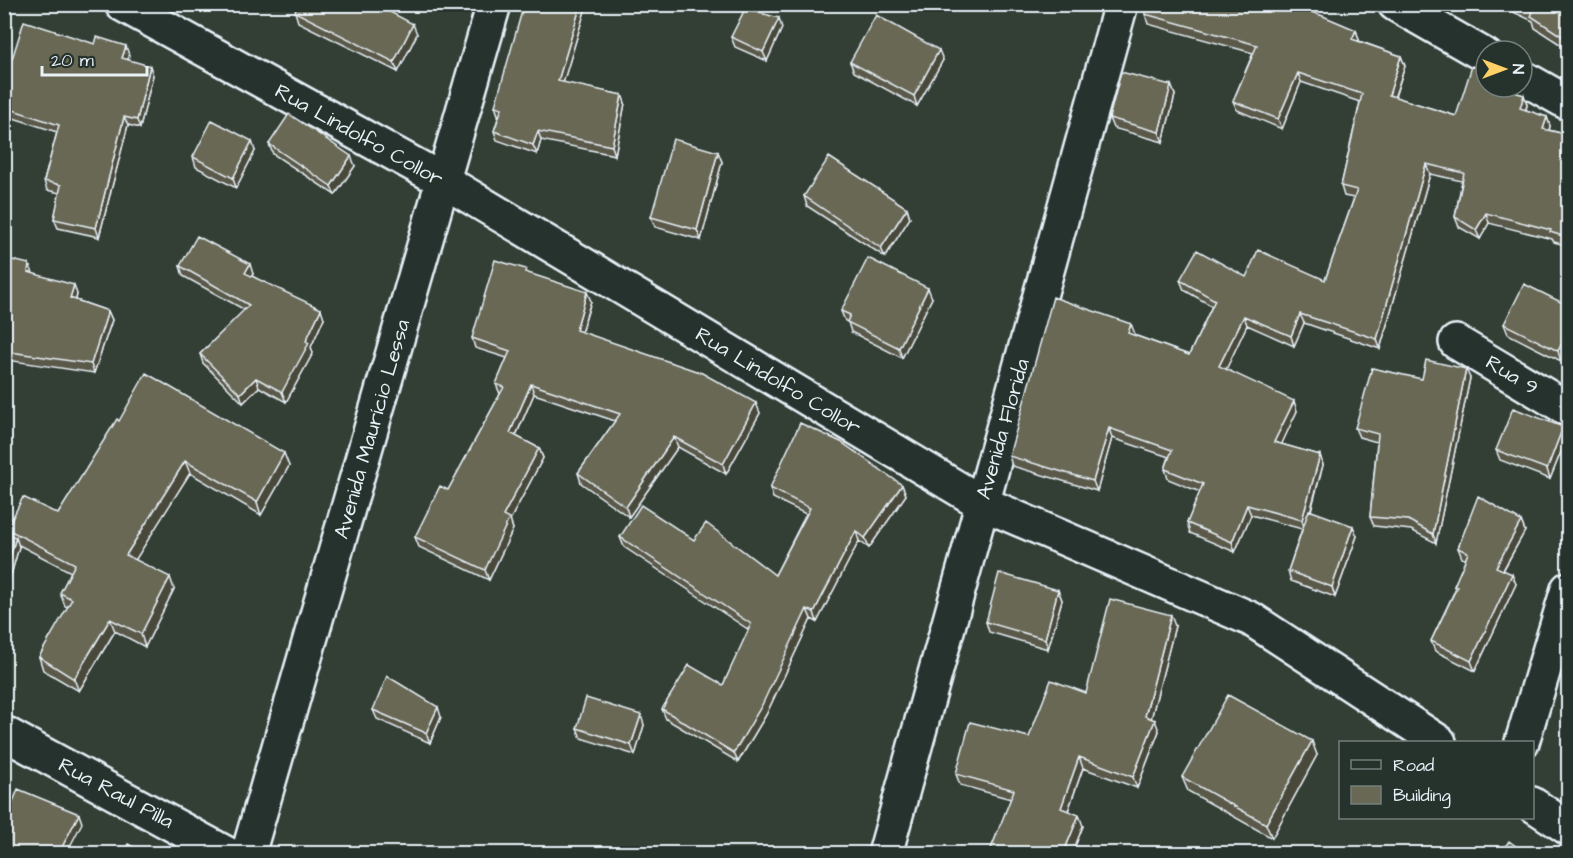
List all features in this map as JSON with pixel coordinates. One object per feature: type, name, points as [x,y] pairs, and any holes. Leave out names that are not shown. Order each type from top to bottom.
[{"type":"street","name":"Rua Lindolfo Collor","points":[[122,4],[444,181],[982,503],[1251,619],[1437,741]]},
{"type":"street","name":"Avenida Maurício Lessa","points":[[248,854],[494,4]]},
{"type":"street","name":"Avenida Florida","points":[[885,854],[1121,4]]},
{"type":"street","points":[[1395,4],[1474,49]]},
{"type":"street","points":[[1534,84],[1569,103]]},
{"type":"street","name":"Rua 9","points":[[1456,342],[1569,409]]},
{"type":"street","points":[[1522,741],[1569,589]]},
{"type":"street","name":"Rua Raul Pilla","points":[[4,733],[227,854]]},
{"type":"street","points":[[1534,805],[1569,828]]},
{"type":"building","points":[[298,4],[375,4],[413,24],[394,62],[295,12]]},
{"type":"building","points":[[524,4],[581,4],[558,81],[622,95],[612,146],[538,131],[533,145],[494,131],[502,108],[495,106]]},
{"type":"building","points":[[1147,4],[1289,4],[1356,30],[1352,39],[1401,56],[1389,95],[1456,116],[1472,66],[1474,67],[1474,99],[1523,99],[1520,108],[1547,117],[1543,129],[1569,135],[1569,238],[1550,232],[1551,230],[1486,213],[1476,230],[1455,217],[1464,173],[1426,164],[1377,339],[1300,314],[1291,336],[1244,316],[1219,366],[1294,401],[1274,442],[1320,455],[1302,520],[1247,505],[1232,542],[1187,523],[1203,484],[1165,469],[1172,450],[1109,428],[1093,481],[1009,456],[1053,297],[1131,324],[1128,333],[1189,355],[1215,300],[1180,280],[1197,250],[1246,277],[1258,250],[1325,280],[1357,190],[1341,186],[1362,94],[1298,73],[1278,119],[1233,101],[1257,45],[1145,14]]},
{"type":"building","points":[[1517,4],[1569,4],[1569,41],[1531,16],[1533,12]]},
{"type":"building","points":[[745,9],[779,18],[763,52],[731,37]]},
{"type":"building","points":[[876,15],[939,50],[914,96],[850,62]]},
{"type":"building","points":[[24,21],[95,44],[97,37],[126,46],[122,58],[150,66],[137,120],[124,117],[96,228],[54,219],[61,185],[44,181],[59,125],[4,107],[4,57],[12,59]]},
{"type":"building","points":[[1121,72],[1171,85],[1159,132],[1109,118]]},
{"type":"building","points":[[289,114],[351,156],[331,186],[269,144]]},
{"type":"building","points":[[212,120],[252,141],[233,178],[193,157]]},
{"type":"building","points":[[673,139],[718,152],[697,230],[651,217]]},
{"type":"building","points":[[829,157],[907,208],[881,248],[804,196]]},
{"type":"building","points":[[197,236],[250,264],[245,273],[321,309],[306,341],[309,343],[282,392],[256,378],[240,394],[200,354],[249,305],[180,266]]},
{"type":"building","points":[[4,258],[29,264],[28,272],[74,285],[70,298],[108,311],[91,364],[4,351]]},
{"type":"building","points":[[868,258],[928,288],[899,348],[847,322],[850,315],[841,311]]},
{"type":"building","points":[[495,260],[587,292],[576,330],[702,373],[756,403],[723,464],[674,437],[626,507],[578,473],[620,414],[531,384],[510,433],[539,448],[503,516],[509,519],[485,570],[415,537],[440,486],[448,490],[504,387],[496,384],[510,351],[472,338]]},
{"type":"building","points":[[1524,284],[1569,306],[1569,329],[1558,351],[1504,324]]},
{"type":"building","points":[[1426,360],[1466,369],[1433,534],[1408,520],[1370,517],[1378,434],[1355,428],[1372,368],[1422,379]]},
{"type":"building","points":[[146,373],[284,453],[257,502],[185,461],[126,555],[170,577],[141,634],[110,619],[74,679],[39,657],[72,599],[60,593],[75,564],[7,529],[23,497],[58,514],[117,419],[119,421]]},
{"type":"building","points":[[1513,408],[1563,427],[1547,469],[1496,450]]},
{"type":"building","points":[[800,423],[841,442],[902,485],[865,538],[856,531],[814,612],[807,609],[762,705],[734,753],[662,709],[689,665],[723,685],[751,624],[620,537],[641,505],[694,540],[706,523],[775,575],[810,508],[770,488]]},
{"type":"building","points":[[1478,496],[1521,521],[1496,567],[1512,574],[1471,661],[1431,641],[1457,587],[1454,586],[1468,553],[1458,548]]},
{"type":"building","points":[[1309,510],[1353,526],[1332,587],[1288,571]]},
{"type":"building","points":[[4,534],[16,537],[4,577]]},
{"type":"building","points":[[999,573],[1058,590],[1045,639],[986,622]]},
{"type":"building","points":[[1110,599],[1171,615],[1145,716],[1155,720],[1133,777],[1079,757],[1061,808],[1079,815],[1063,854],[989,854],[1014,790],[956,774],[970,722],[1029,737],[1051,680],[1086,693]]},
{"type":"building","points":[[387,676],[438,707],[426,733],[373,710]]},
{"type":"building","points":[[1228,695],[1312,741],[1266,824],[1182,777]]},
{"type":"building","points":[[586,698],[641,715],[631,745],[577,728]]},
{"type":"building","points":[[18,789],[79,814],[61,849],[68,854],[4,854],[4,812],[8,815]]},
{"type":"building","points":[[1509,841],[1527,854],[1500,854]]},
{"type":"building","points":[[128,844],[146,854],[123,854]]}]
